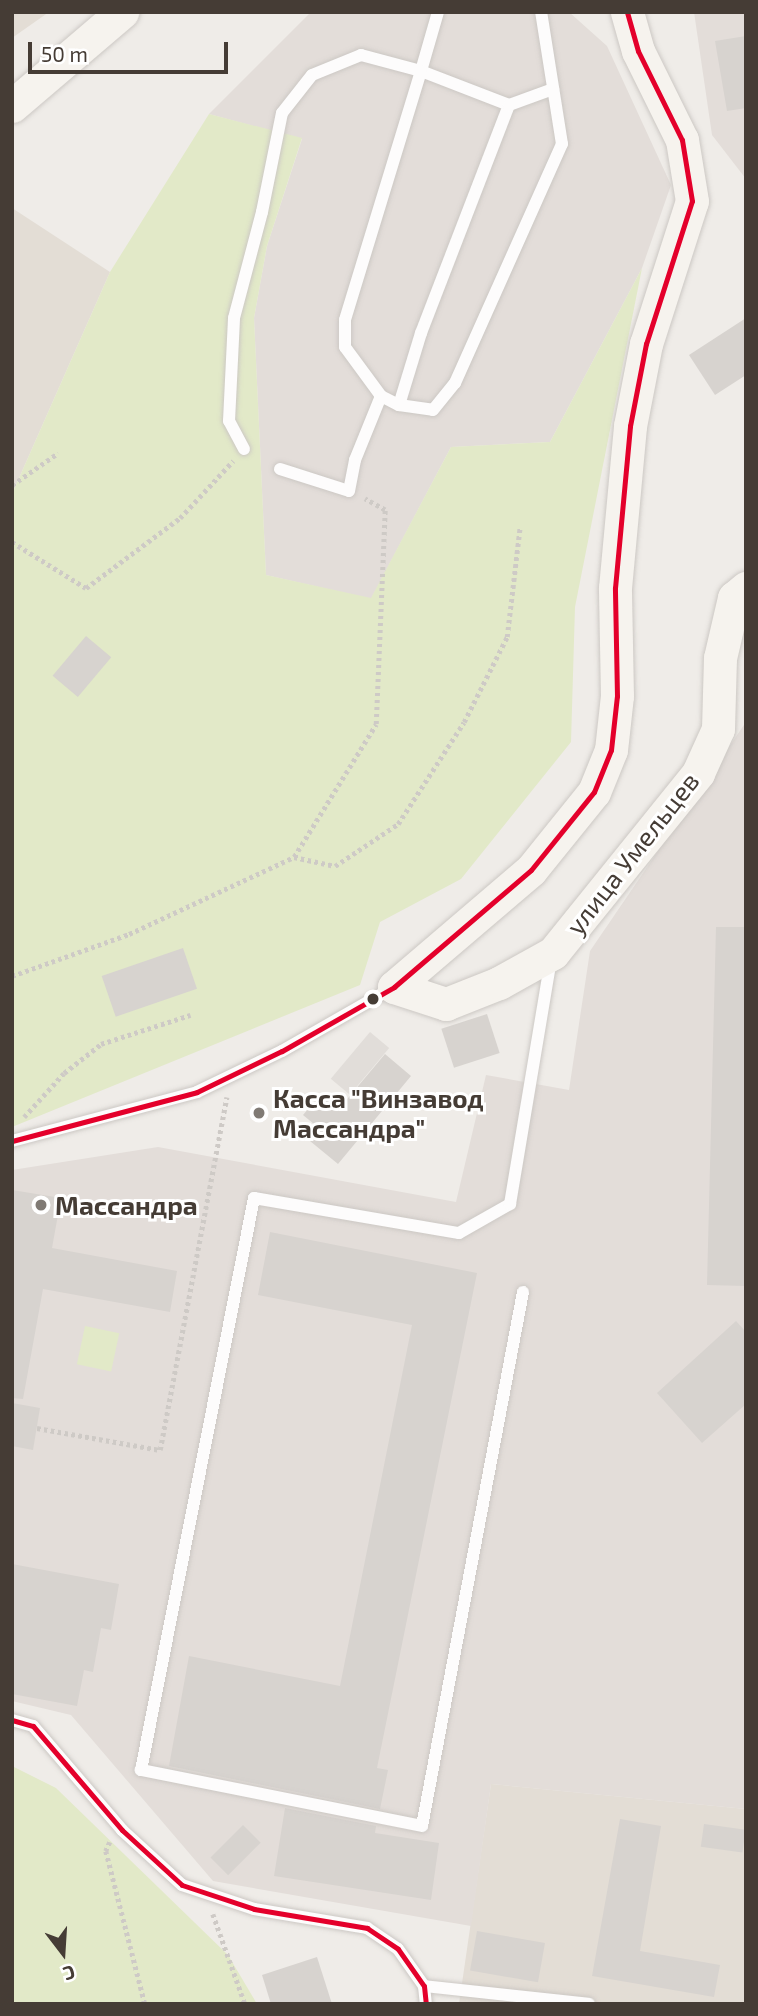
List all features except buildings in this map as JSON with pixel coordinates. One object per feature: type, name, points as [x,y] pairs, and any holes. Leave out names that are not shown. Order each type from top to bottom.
[{"type":"main road","points":[[12,106],[122,12]]},
{"type":"main road","points":[[394,987],[531,870],[594,792],[611,750],[617,696],[615,588],[630,426],[646,344],[692,201],[682,140],[638,51],[627,12]]},
{"type":"main road","name":"улица Умельцев","points":[[394,987],[446,1004],[499,983],[553,953],[698,773],[718,729],[720,658],[734,598],[746,588]]},
{"type":"lane","points":[[438,12],[345,320],[345,346],[381,396],[399,405],[432,410],[455,383],[562,144],[541,12]]},
{"type":"lane","points":[[244,449],[229,421],[234,318],[282,113],[312,75],[361,55],[421,71],[509,105],[553,89]]},
{"type":"lane","points":[[399,405],[421,333],[509,105]]},
{"type":"lane","points":[[280,469],[349,491],[355,460],[381,396]]},
{"type":"lane","points":[[523,1292],[422,1826],[141,1770],[254,1198],[459,1233],[510,1204],[553,953]]},
{"type":"lane","points":[[12,1141],[197,1092],[394,987]]},
{"type":"lane","points":[[12,1720],[33,1726],[117,1823],[182,1885],[254,1909],[368,1928],[398,1949],[424,1986],[426,2004]]},
{"type":"lane","points":[[424,1986],[589,2004]]},
{"type":"path","points":[[12,542],[86,588],[180,518],[244,449]]},
{"type":"path","points":[[12,485],[58,453]]},
{"type":"path","points":[[12,976],[130,934],[294,857],[376,724],[385,510]]},
{"type":"path","points":[[294,857],[335,866],[398,824],[464,722],[507,636],[520,527]]},
{"type":"path","points":[[21,1121],[64,1073],[101,1044],[190,1015]]},
{"type":"path","points":[[37,1428],[160,1450],[232,1075]]},
{"type":"path","points":[[117,1823],[106,1851],[145,2004]]},
{"type":"path","points":[[206,1893],[245,2004]]},
{"type":"shaded area","points":[[12,12],[49,12],[12,38]]},
{"type":"shaded area","points":[[311,12],[569,12],[607,46],[671,185],[642,268],[550,442],[451,447],[371,599],[266,575],[254,318],[267,246],[302,139],[209,114]]},
{"type":"shaded area","points":[[694,12],[746,12],[746,179],[712,135]]},
{"type":"shaded area","points":[[12,208],[110,272],[12,494]]},
{"type":"shaded area","points":[[746,722],[746,1809],[491,1784],[471,1926],[213,1881],[71,1715],[12,1701],[12,1170],[158,1147],[456,1202],[486,1075],[569,1090],[590,951]]},
{"type":"shaded area","points":[[370,1032],[389,1048],[350,1095],[331,1079]]},
{"type":"shaded area","points":[[491,1784],[746,1809],[746,2004],[459,2004]]},
{"type":"green space","points":[[209,114],[302,138],[267,246],[254,318],[266,575],[371,598],[451,447],[550,442],[642,268],[575,607],[571,742],[461,879],[380,922],[360,985],[12,1127],[12,494],[110,272]]},
{"type":"green space","points":[[85,1326],[119,1333],[111,1371],[77,1364]]},
{"type":"green space","points":[[12,1766],[56,1788],[228,1955],[257,2004],[12,2004]]},
{"type":"transit line","points":[[12,1141],[197,1092],[282,1051],[394,987],[531,870],[594,792],[611,750],[617,696],[615,588],[630,426],[646,344],[692,201],[682,140],[638,51],[627,12]]},
{"type":"transit line","points":[[12,1720],[33,1726],[122,1830],[182,1885],[254,1909],[367,1928],[398,1949],[424,1986],[426,2004]]},
{"type":"place","name":"Касса \"Винзавод Массандра\"","points":[[259,1113]]},
{"type":"place","name":"Массандра","points":[[41,1205]]}]
